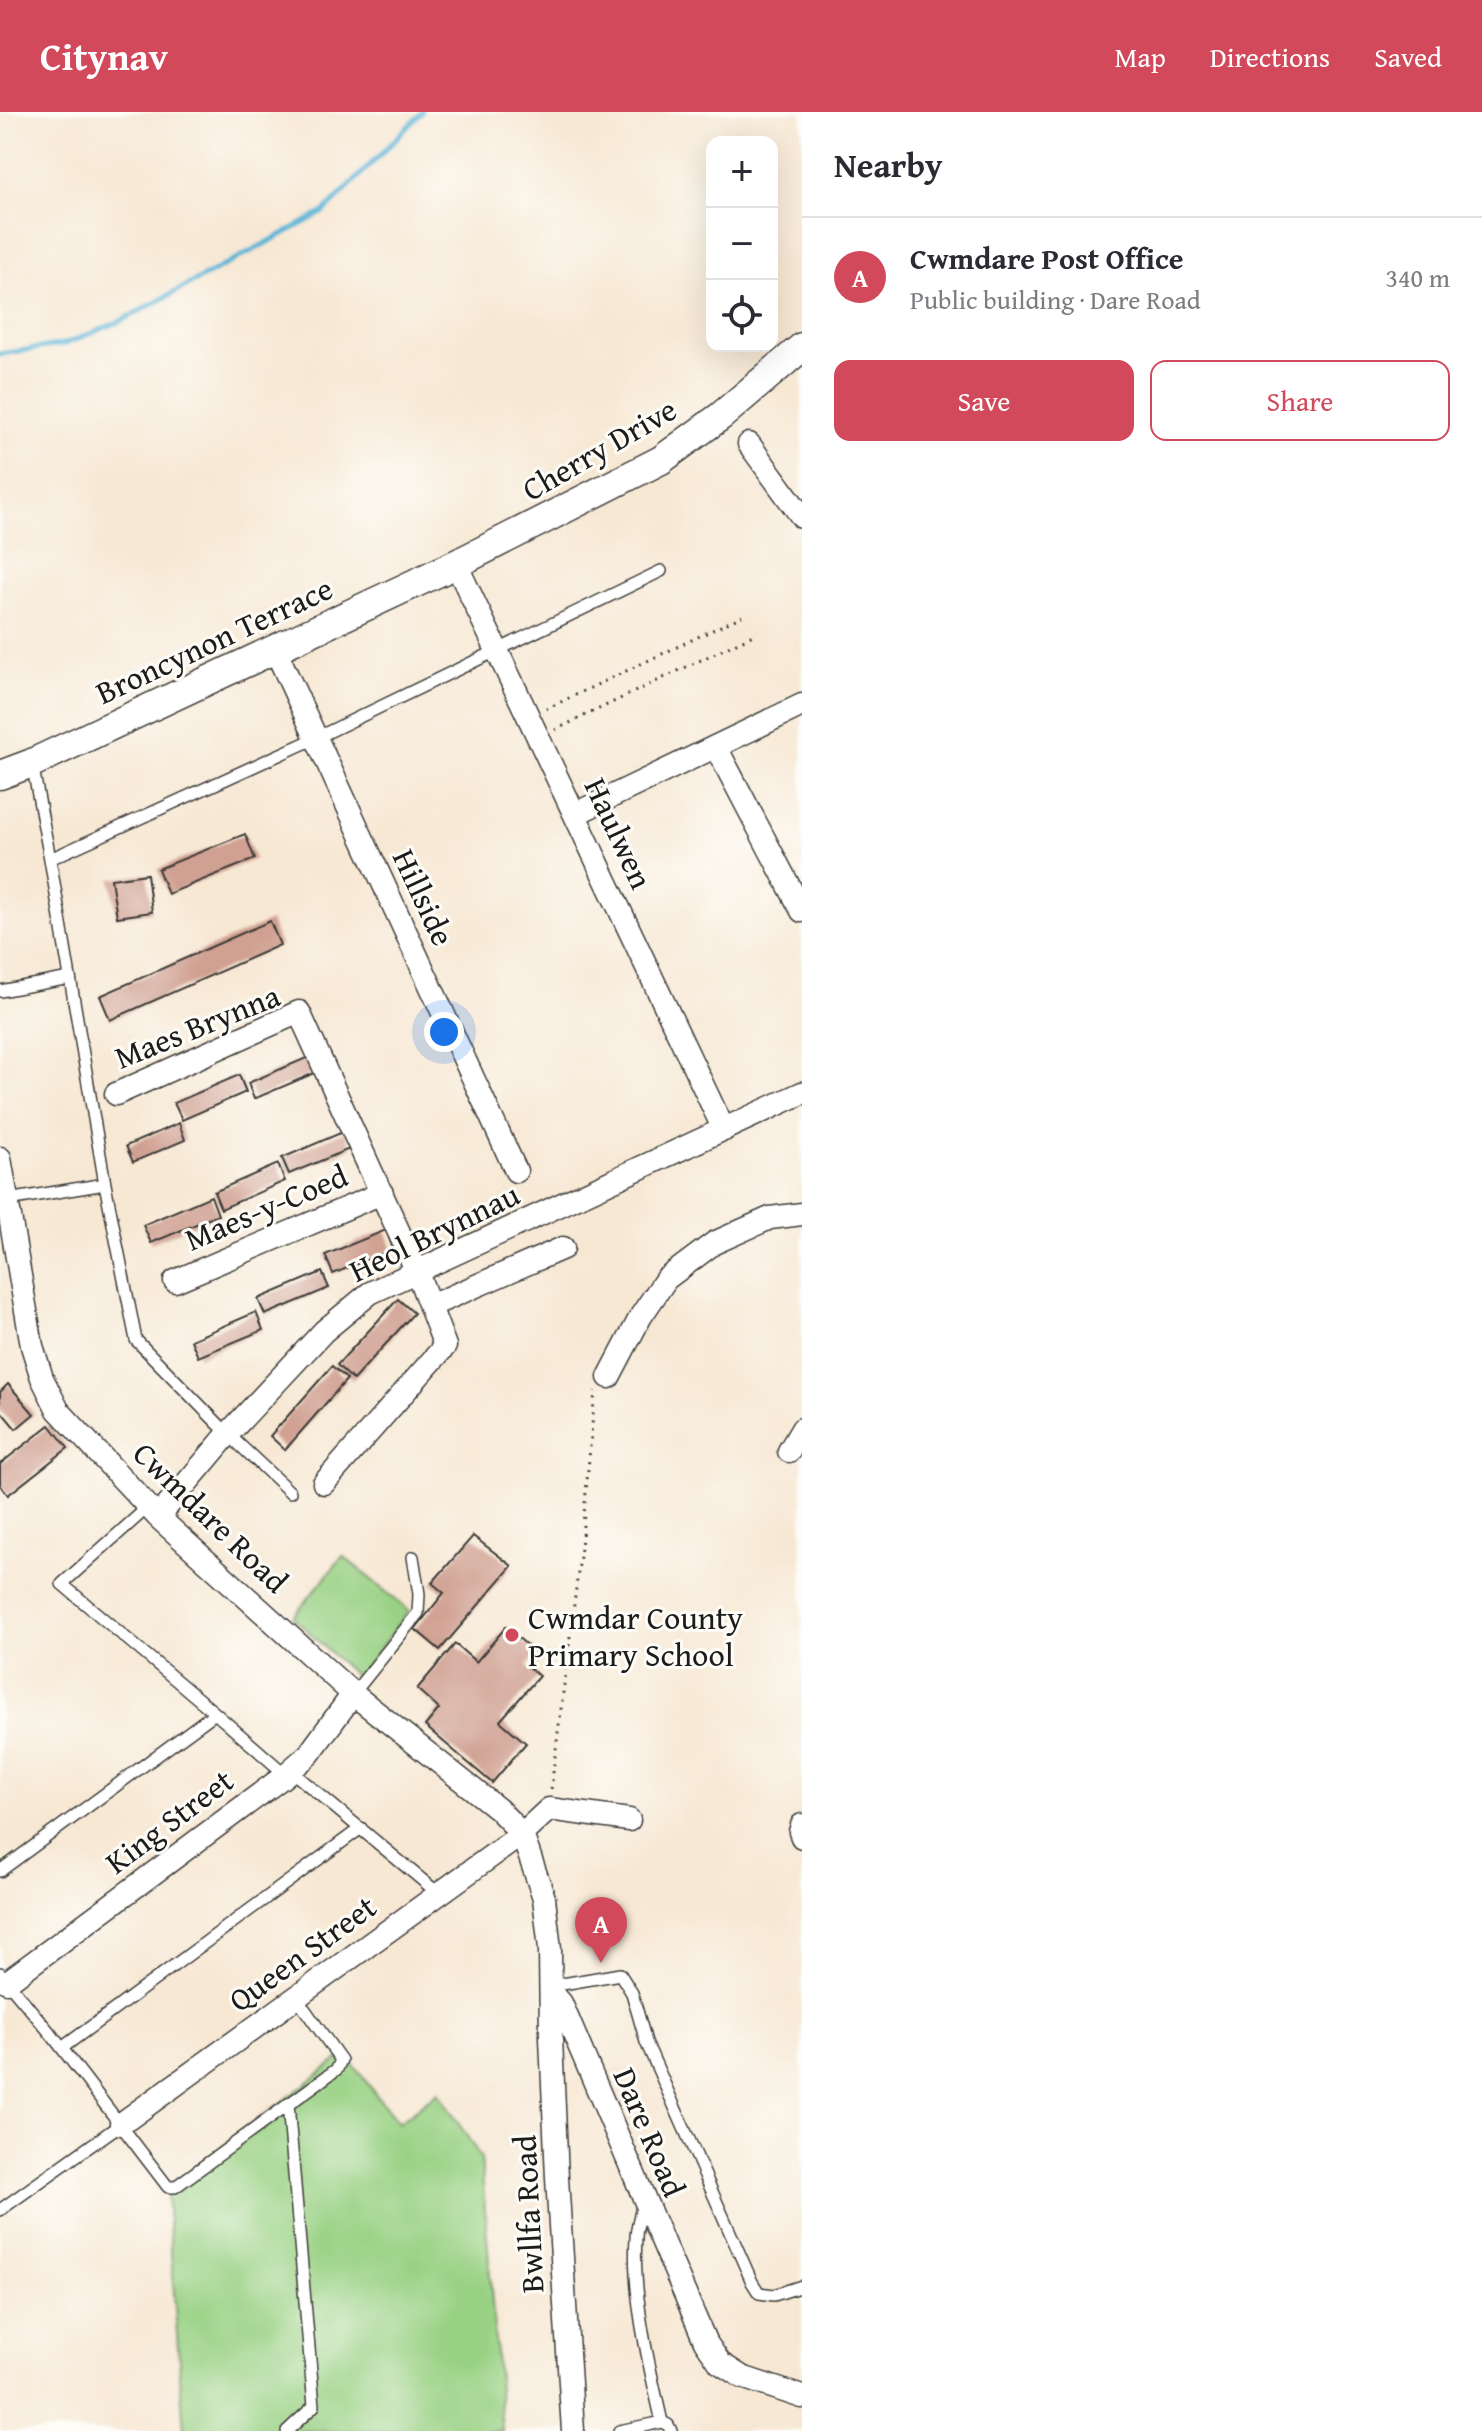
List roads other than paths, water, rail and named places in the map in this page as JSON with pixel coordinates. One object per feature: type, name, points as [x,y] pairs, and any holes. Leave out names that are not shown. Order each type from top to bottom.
[{"type":"street","name":"Cherry Drive","points":[[456,564],[661,460],[721,416],[802,347]]},
{"type":"street","points":[[749,444],[802,517]]},
{"type":"street","name":"Broncynon Terrace","points":[[0,775],[32,763],[456,564]]},
{"type":"street","name":"Haulwen","points":[[456,564],[724,1130]]},
{"type":"street","name":"Hillside","points":[[275,649],[516,1171]]},
{"type":"street","points":[[575,814],[802,705]]},
{"type":"street","points":[[716,747],[802,911]]},
{"type":"street","name":"Maes Brynna","points":[[116,1094],[299,1012],[382,1193]]},
{"type":"street","name":"Heol Brynnau","points":[[153,1512],[324,1331],[370,1293],[802,1093]]},
{"type":"street","name":"Cwmdare Road","points":[[0,1158],[32,1346],[42,1378],[58,1410],[153,1512],[353,1694],[498,1809],[522,1834]]},
{"type":"street","points":[[324,1483],[445,1346],[382,1193]]},
{"type":"street","name":"Maes-y-Coed","points":[[175,1281],[382,1193]]},
{"type":"street","points":[[609,1377],[641,1316],[666,1279],[714,1243],[770,1218],[802,1214]]},
{"type":"street","points":[[430,1306],[563,1248]]},
{"type":"street","points":[[789,1451],[802,1429]]},
{"type":"street","name":"King Street","points":[[4,1978],[288,1772],[309,1754],[353,1694]]},
{"type":"street","name":"Queen Street","points":[[121,2124],[522,1834],[549,1809],[629,1820]]},
{"type":"street","points":[[802,1825],[802,1837]]},
{"type":"street","name":"Dare Road","points":[[522,1834],[544,1898],[551,1989],[561,2003],[705,2341],[720,2363],[742,2377],[801,2394]]},
{"type":"street","name":"Bwllfa Road","points":[[551,1989],[557,2178],[573,2431]]},
{"type":"lane","points":[[50,859],[316,738],[661,571]]},
{"type":"lane","points":[[32,763],[105,1184],[136,1340],[290,1492]]},
{"type":"lane","points":[[0,991],[70,978]]},
{"type":"lane","points":[[4,1190],[105,1184]]},
{"type":"lane","points":[[153,1512],[62,1584],[215,1713],[439,1894]]},
{"type":"lane","points":[[353,1694],[418,1613],[419,1594],[413,1557]]},
{"type":"lane","points":[[0,1871],[215,1713]]},
{"type":"lane","points":[[62,2048],[361,1828]]},
{"type":"lane","points":[[551,1989],[620,1974],[632,1993],[646,2042],[752,2282],[759,2293],[774,2295],[802,2286]]},
{"type":"lane","points":[[4,1978],[62,2048],[168,2187],[175,2187],[337,2069],[341,2060],[296,1997]]},
{"type":"lane","points":[[287,2431],[314,2406],[288,2104]]},
{"type":"lane","points":[[0,2210],[121,2124]]},
{"type":"lane","points":[[644,2199],[635,2236],[637,2280],[646,2350],[662,2422]]},
{"type":"lane","points":[[619,2431],[662,2422],[671,2431]]},
{"type":"waterway","points":[[0,354],[65,344],[121,321],[324,212],[422,112]]},
{"type":"place","name":"Cwmdar County Primary School","points":[[512,1635]]},
{"type":"place","name":"Cwmdare Post Office","points":[[601,1963]]}]
